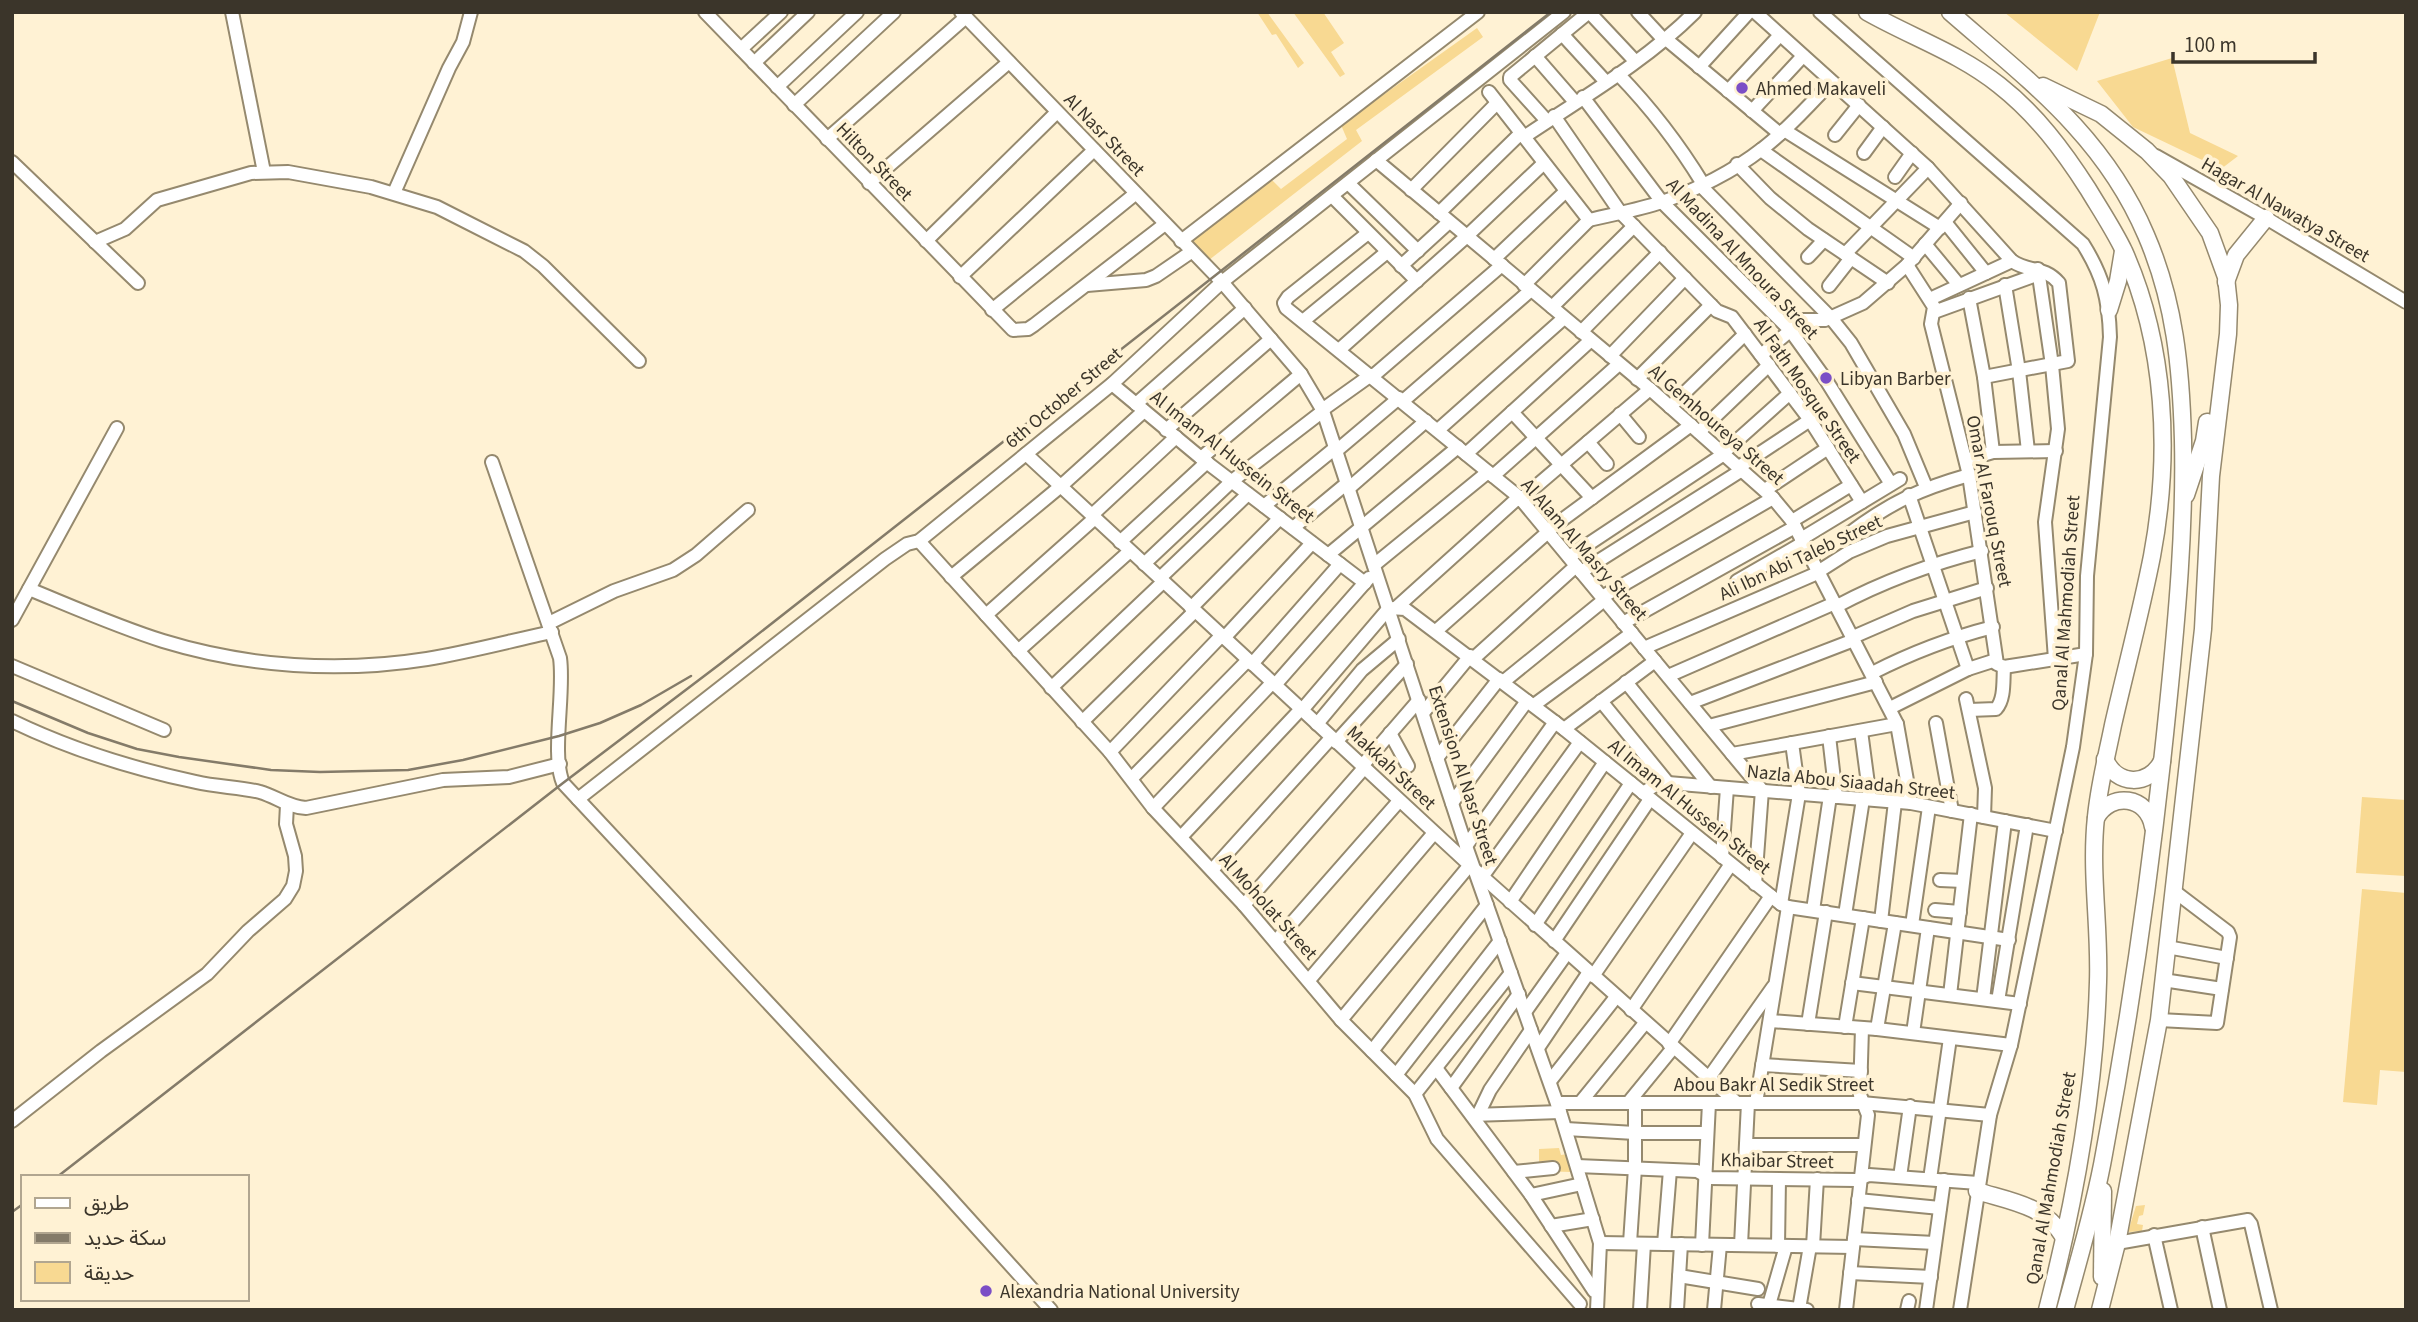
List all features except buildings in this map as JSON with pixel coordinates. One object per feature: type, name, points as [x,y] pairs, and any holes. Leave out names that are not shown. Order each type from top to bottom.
[{"type":"main road","name":"Qanal Al Mahmodiah Street","points":[[1867,12],[1967,63],[2026,108],[2067,157],[2123,251],[2140,296],[2155,351],[2161,408],[2161,466],[2152,554],[2105,760],[2095,820],[2094,873],[2099,951],[2096,1022],[2085,1117],[2047,1310]]},
{"type":"main road","name":"Qanal Al Mahmodiah Street","points":[[1951,12],[2063,111],[2095,148],[2128,199],[2154,254],[2168,296],[2179,360],[2184,500],[2163,758],[2138,945],[2104,1157],[2065,1310]]},
{"type":"main road","points":[[2027,78],[2101,114],[2147,151],[2171,176],[2202,220],[2216,247],[2226,277],[2229,305],[2211,476],[2203,629],[2159,1020],[2117,1243],[2100,1306]]},
{"type":"main road","points":[[2184,500],[2204,441],[2226,277],[2243,245],[2266,218]]},
{"type":"main road","points":[[2109,310],[2123,251]]},
{"type":"main road","points":[[2105,760],[2115,774],[2131,780],[2149,777],[2163,758]]},
{"type":"main road","points":[[2095,820],[2106,806],[2129,800],[2140,804],[2148,813],[2154,830]]},
{"type":"main road","points":[[2100,1306],[2104,1157]]},
{"type":"main road","points":[[1977,1187],[2041,1212],[2054,1223],[2063,1236]]},
{"type":"street","points":[[232,12],[264,172]]},
{"type":"street","points":[[394,193],[449,68],[463,43],[471,12]]},
{"type":"street","points":[[741,50],[781,12]]},
{"type":"street","points":[[754,63],[808,12]]},
{"type":"street","points":[[777,87],[858,12]]},
{"type":"street","points":[[794,105],[894,12]]},
{"type":"street","points":[[1181,241],[1478,12]]},
{"type":"street","name":"6th October Street","points":[[578,799],[885,559],[907,544],[919,541],[1112,384],[1222,282],[1564,12]]},
{"type":"street","points":[[1535,56],[1589,12],[1635,61]]},
{"type":"street","points":[[1638,12],[1665,39],[1752,111],[1782,132],[1942,225],[1986,273]]},
{"type":"street","points":[[1699,67],[1749,12]]},
{"type":"street","points":[[1755,12],[1928,168],[2012,261],[2052,275],[2059,283],[2069,358],[2066,362],[1984,377]]},
{"type":"street","name":"Qanal Al Mahmodiah Street","points":[[1820,12],[2083,244],[2097,267],[2109,310],[2109,337],[2087,576],[2086,654],[2073,747],[2011,1045],[1990,1115],[1960,1310]]},
{"type":"street","name":"Hilton Street","points":[[711,14],[741,50],[1007,326],[1021,331],[1034,325],[1087,285]]},
{"type":"street","points":[[827,139],[963,14]]},
{"type":"street","name":"Al Nasr Street","points":[[963,14],[1222,282]]},
{"type":"street","points":[[1401,266],[1418,251],[1444,217],[1522,135],[1618,74],[1665,39],[1688,15]]},
{"type":"street","points":[[1562,34],[1606,82]]},
{"type":"street","points":[[1728,91],[1780,35]]},
{"type":"street","name":"Al Fath Mosque Street","points":[[1535,56],[1511,75],[1510,80],[1551,119],[1620,212],[1711,305],[1720,313],[1732,317],[1810,420],[1862,502]]},
{"type":"street","name":"Al Madina Al Mnoura Street","points":[[1535,56],[1579,100],[1662,202],[1790,330],[1895,482],[1862,502]]},
{"type":"street","points":[[1752,111],[1803,56]]},
{"type":"street","points":[[869,183],[1009,62]]},
{"type":"street","points":[[1618,74],[1650,107],[1679,144],[1702,185],[1831,318],[1851,343],[1904,434],[1926,487]]},
{"type":"street","points":[[1264,506],[1401,400],[1528,287],[1589,220],[1662,202],[1702,185],[1761,150],[1832,82]]},
{"type":"street","points":[[1411,190],[1493,98],[1589,220]]},
{"type":"street","points":[[1835,135],[1858,105]]},
{"type":"street","points":[[926,241],[1057,112]]},
{"type":"street","points":[[1864,153],[1883,127]]},
{"type":"street","points":[[960,277],[1094,150]]},
{"type":"street","points":[[1761,150],[1870,227],[1911,262]]},
{"type":"street","name":"Hagar Al Nawatya Street","points":[[2147,151],[2406,302]]},
{"type":"street","points":[[1895,177],[1912,153]]},
{"type":"street","name":"Al Gemhoureya Street","points":[[1376,160],[1650,389],[1769,494],[1793,524],[1890,708],[1897,724],[1911,803]]},
{"type":"street","points":[[12,162],[138,283]]},
{"type":"street","points":[[1339,350],[1544,163]]},
{"type":"street","points":[[1738,164],[1770,198],[1824,240],[1888,283]]},
{"type":"street","points":[[1829,286],[1870,227],[1928,168]]},
{"type":"street","points":[[95,242],[125,229],[157,200],[239,176],[288,172],[338,180],[394,193],[437,207],[524,251],[543,266],[639,360]]},
{"type":"street","points":[[1348,183],[1418,251]]},
{"type":"street","points":[[1144,564],[1232,481],[1323,410],[1372,376],[1498,262],[1566,191]]},
{"type":"street","points":[[992,310],[1135,194]]},
{"type":"street","points":[[1332,196],[1417,281]]},
{"type":"street","points":[[1436,631],[1547,532],[1592,498],[1695,429],[1765,360],[1790,330],[1803,320],[1831,318],[1863,303],[1888,283],[1911,262],[1961,203]]},
{"type":"street","points":[[1087,285],[1164,224]]},
{"type":"street","points":[[1552,307],[1634,226]]},
{"type":"street","name":"Al Alam Al Masry Street","points":[[1368,233],[1288,297],[1284,303],[1286,308],[1520,498],[1762,790]]},
{"type":"street","points":[[1808,257],[1824,240]]},
{"type":"street","points":[[1926,244],[1959,285]]},
{"type":"street","points":[[1087,285],[1146,280],[1191,252]]},
{"type":"street","points":[[1303,321],[1387,252]]},
{"type":"street","points":[[1328,555],[1361,526],[1512,412],[1586,336],[1660,252]]},
{"type":"street","points":[[1930,299],[2012,261]]},
{"type":"street","name":"Omar Al Farouq Street","points":[[1911,262],[1934,312],[1931,324],[1966,460],[2000,664],[2001,700],[1998,707],[1996,709],[1968,705],[1984,788],[1978,816]]},
{"type":"street","points":[[1934,312],[2038,271]]},
{"type":"street","points":[[2038,271],[2058,429],[2045,522],[2055,659]]},
{"type":"street","points":[[1153,808],[1274,684],[1365,583],[1375,568],[1536,438],[1614,360],[1685,278]]},
{"type":"street","name":"Extension Al Nasr Street","points":[[1222,282],[1301,374],[1323,410],[1375,568],[1393,607],[1399,639],[1437,758],[1559,1108],[1601,1243],[1597,1310]]},
{"type":"street","points":[[2005,285],[2028,451]]},
{"type":"street","points":[[1969,298],[1984,377],[1993,452]]},
{"type":"street","points":[[1637,379],[1711,305]]},
{"type":"street","points":[[951,577],[1061,486],[1245,308]]},
{"type":"street","points":[[1438,430],[1564,318]]},
{"type":"street","points":[[1670,407],[1745,334]]},
{"type":"street","points":[[986,615],[1093,517],[1171,433],[1271,339]]},
{"type":"street","points":[[1018,651],[1125,546],[1204,460],[1301,374]]},
{"type":"street","name":"Al Imam Al Hussein Street","points":[[1112,384],[1204,460],[1365,583]]},
{"type":"street","points":[[1181,837],[1393,607],[1650,389]]},
{"type":"street","points":[[1423,713],[1471,658],[1575,565],[1723,454],[1790,393]]},
{"type":"street","points":[[1512,412],[1592,498]]},
{"type":"street","points":[[1620,414],[1639,437]]},
{"type":"street","points":[[1575,565],[1740,469],[1810,420]]},
{"type":"street","points":[[1293,528],[1426,421]]},
{"type":"street","points":[[12,620],[117,428]]},
{"type":"street","points":[[1588,442],[1607,464]]},
{"type":"street","points":[[1437,758],[1501,680],[1603,598],[1769,494],[1828,448]]},
{"type":"street","points":[[1966,460],[1993,452],[2056,451]]},
{"type":"street","name":"Makkah Street","points":[[1026,454],[1475,871],[1708,1079],[1747,1103]]},
{"type":"street","points":[[492,462],[550,627],[561,667],[560,764],[563,783],[940,1187],[1051,1310]]},
{"type":"street","points":[[1850,533],[1878,512],[1909,495],[1926,487],[1969,475]]},
{"type":"street","points":[[1452,803],[1531,703],[1627,628],[1851,485]]},
{"type":"street","points":[[1051,688],[1248,494]]},
{"type":"street","points":[[1909,495],[1968,668]]},
{"type":"street","points":[[1737,581],[1862,502]]},
{"type":"street","points":[[29,589],[163,641],[220,656],[279,664],[339,667],[398,663],[457,653],[550,627],[624,587],[673,570],[696,555],[748,510]]},
{"type":"street","name":"Ali Ibn Abi Taleb Street","points":[[1644,648],[1818,571],[1849,552],[1886,536],[1975,512]]},
{"type":"street","points":[[1082,722],[1280,518]]},
{"type":"street","name":"Al Moholat Street","points":[[919,541],[1110,752],[1153,808],[1244,905],[1341,1020],[1415,1094],[1437,1139],[1578,1307]]},
{"type":"street","points":[[1110,752],[1312,543]]},
{"type":"street","points":[[1668,676],[1836,605],[1899,575],[1982,551]]},
{"type":"street","points":[[1132,778],[1250,662],[1340,564]]},
{"type":"street","points":[[1690,703],[1854,639],[1913,611],[1987,588]]},
{"type":"street","name":"Al Imam Al Hussein Street","points":[[1393,607],[1413,613],[1501,680],[1780,902],[1820,911],[2009,940]]},
{"type":"street","points":[[1709,726],[1874,678],[1913,652],[1957,636],[1993,627]]},
{"type":"street","points":[[1317,724],[1362,670],[1399,639]]},
{"type":"street","points":[[1890,708],[1968,668],[2086,654]]},
{"type":"street","points":[[1466,846],[1559,725],[1601,701],[1655,661]]},
{"type":"street","points":[[1212,870],[1407,664]]},
{"type":"street","points":[[12,666],[164,730]]},
{"type":"street","points":[[1626,682],[1712,787]]},
{"type":"street","points":[[1244,905],[1419,700]]},
{"type":"street","points":[[1601,701],[1668,783]]},
{"type":"street","points":[[12,722],[74,748],[177,778],[263,793],[287,805],[315,807],[427,783],[509,777],[560,764]]},
{"type":"street","points":[[1936,723],[1952,811]]},
{"type":"street","points":[[1732,754],[1897,724]]},
{"type":"street","points":[[1845,915],[1867,799],[1861,731]]},
{"type":"street","points":[[1390,733],[1408,766]]},
{"type":"street","points":[[1808,1024],[1833,796],[1829,736]]},
{"type":"street","points":[[1341,1020],[1475,871],[1580,742]]},
{"type":"street","points":[[1741,1245],[1747,1103],[1762,1065],[1770,1021],[1776,984],[1780,902],[1799,794],[1792,743]]},
{"type":"street","points":[[1510,902],[1605,762]]},
{"type":"street","points":[[1535,925],[1630,783]]},
{"type":"street","name":"Nazla Abou Siaadah Street","points":[[1647,796],[1657,784],[1668,783],[1833,796],[1911,803],[2056,831]]},
{"type":"street","points":[[1631,1010],[1727,861],[1727,788]]},
{"type":"street","points":[[1755,884],[1762,790]]},
{"type":"street","points":[[1554,942],[1647,796]]},
{"type":"street","points":[[1276,942],[1399,801]]},
{"type":"street","points":[[1881,920],[1895,802]]},
{"type":"street","points":[[12,1122],[101,1051],[207,974],[248,931],[285,900],[293,886],[296,871],[295,856],[286,824],[287,805]]},
{"type":"street","points":[[1912,925],[1929,807]]},
{"type":"street","points":[[1950,995],[1964,880],[1978,816]]},
{"type":"street","points":[[1983,999],[2005,821]]},
{"type":"street","points":[[1998,1001],[2027,825]]},
{"type":"street","points":[[1309,980],[1434,833]]},
{"type":"street","points":[[1538,1048],[1692,833]]},
{"type":"street","points":[[1940,880],[1964,880]]},
{"type":"street","points":[[2159,1020],[2215,1024],[2218,1022],[2230,937],[2174,891]]},
{"type":"street","points":[[1630,1243],[1635,1168],[1632,1103],[1671,1046],[1780,902]]},
{"type":"street","points":[[1372,1051],[1487,905]]},
{"type":"street","points":[[1935,910],[1960,912]]},
{"type":"street","points":[[1845,1027],[1863,918]]},
{"type":"street","points":[[1877,1029],[1895,923]]},
{"type":"street","points":[[1913,1033],[1928,928]]},
{"type":"street","points":[[1396,1075],[1500,942]]},
{"type":"street","points":[[2167,947],[2227,958]]},
{"type":"street","points":[[1525,1012],[1567,953]]},
{"type":"street","points":[[1415,1094],[1511,973]]},
{"type":"street","points":[[2163,980],[2222,989]]},
{"type":"street","points":[[1852,983],[2020,1003]]},
{"type":"street","points":[[1708,1079],[1776,984]]},
{"type":"street","points":[[1451,1088],[1519,994]]},
{"type":"street","points":[[1550,1082],[1616,997]]},
{"type":"street","points":[[1770,1021],[1877,1029],[2011,1045]]},
{"type":"street","points":[[1580,1103],[1645,1023]]},
{"type":"street","points":[[1846,1310],[1868,1115],[1861,1102],[1862,1028]]},
{"type":"street","points":[[1474,1115],[1531,1030]]},
{"type":"street","points":[[1930,1179],[1950,1038]]},
{"type":"street","points":[[1762,1065],[1861,1070]]},
{"type":"street","points":[[1436,1068],[1474,1115],[1597,1291],[1578,1307]]},
{"type":"street","name":"Abou Bakr Al Sedik Street","points":[[1474,1115],[1559,1108],[1580,1103],[1861,1102],[1990,1115]]},
{"type":"street","points":[[1702,1245],[1709,1103]]},
{"type":"street","points":[[1900,1177],[1910,1106]]},
{"type":"street","points":[[1566,1129],[1707,1133]]},
{"type":"street","points":[[1746,1145],[1864,1145]]},
{"type":"street","name":"Khaibar Street","points":[[1577,1166],[1697,1171],[1705,1177],[1744,1179],[1861,1179],[1869,1175],[1944,1180],[1977,1187]]},
{"type":"street","points":[[1514,1172],[1553,1168]]},
{"type":"street","points":[[1664,1244],[1670,1170]]},
{"type":"street","points":[[1779,1179],[1782,1246],[1763,1304],[1803,1309],[1817,1180]]},
{"type":"street","points":[[1926,1310],[1944,1180]]},
{"type":"street","points":[[1531,1195],[1583,1184]]},
{"type":"street","points":[[1858,1200],[1940,1208]]},
{"type":"street","points":[[1551,1226],[1593,1219]]},
{"type":"street","points":[[2117,1243],[2248,1220],[2271,1310]]},
{"type":"street","points":[[2202,1227],[2220,1310]]},
{"type":"street","points":[[2154,1235],[2171,1310]]},
{"type":"street","points":[[1601,1243],[1782,1246],[1935,1243]]},
{"type":"street","points":[[1640,1310],[1644,1244]]},
{"type":"street","points":[[1677,1310],[1681,1244]]},
{"type":"street","points":[[1714,1310],[1720,1245]]},
{"type":"street","points":[[1850,1273],[1931,1277]]},
{"type":"street","points":[[1679,1276],[1758,1289]]},
{"type":"green space","points":[[1257,12],[1267,12],[1304,63],[1298,68],[1276,34],[1272,35]]},
{"type":"green space","points":[[1293,12],[1323,12],[1344,43],[1331,52],[1345,74],[1340,77]]},
{"type":"green space","points":[[2004,12],[2100,12],[2077,71]]},
{"type":"green space","points":[[1477,28],[1483,37],[1356,130],[1362,141],[1209,260],[1193,241],[1271,179],[1281,189],[1347,139],[1341,125]]},
{"type":"green space","points":[[2172,58],[2190,133],[2238,156],[2221,169],[2133,127],[2097,81]]},
{"type":"green space","points":[[2362,797],[2406,800],[2406,876],[2356,873]]},
{"type":"green space","points":[[2362,889],[2406,893],[2406,1072],[2380,1070],[2377,1105],[2343,1102]]},
{"type":"green space","points":[[1559,1148],[1561,1155],[1568,1154],[1571,1172],[1539,1171],[1539,1149]]},
{"type":"green space","points":[[2145,1205],[2137,1224],[2143,1225],[2142,1231],[2128,1232],[2136,1206]]},
{"type":"railway","points":[[60,1175],[720,664],[1551,12]]},
{"type":"railway","points":[[12,701],[88,733],[137,749],[179,757],[271,770],[408,770],[463,760],[600,723],[641,705],[691,676]]},
{"type":"railway","points":[[12,1212],[21,1205]]},
{"type":"place","name":"Ahmed Makaveli","points":[[1742,88]]},
{"type":"place","name":"Libyan Barber","points":[[1826,378]]},
{"type":"place","name":"Alexandria National University","points":[[986,1291]]}]
